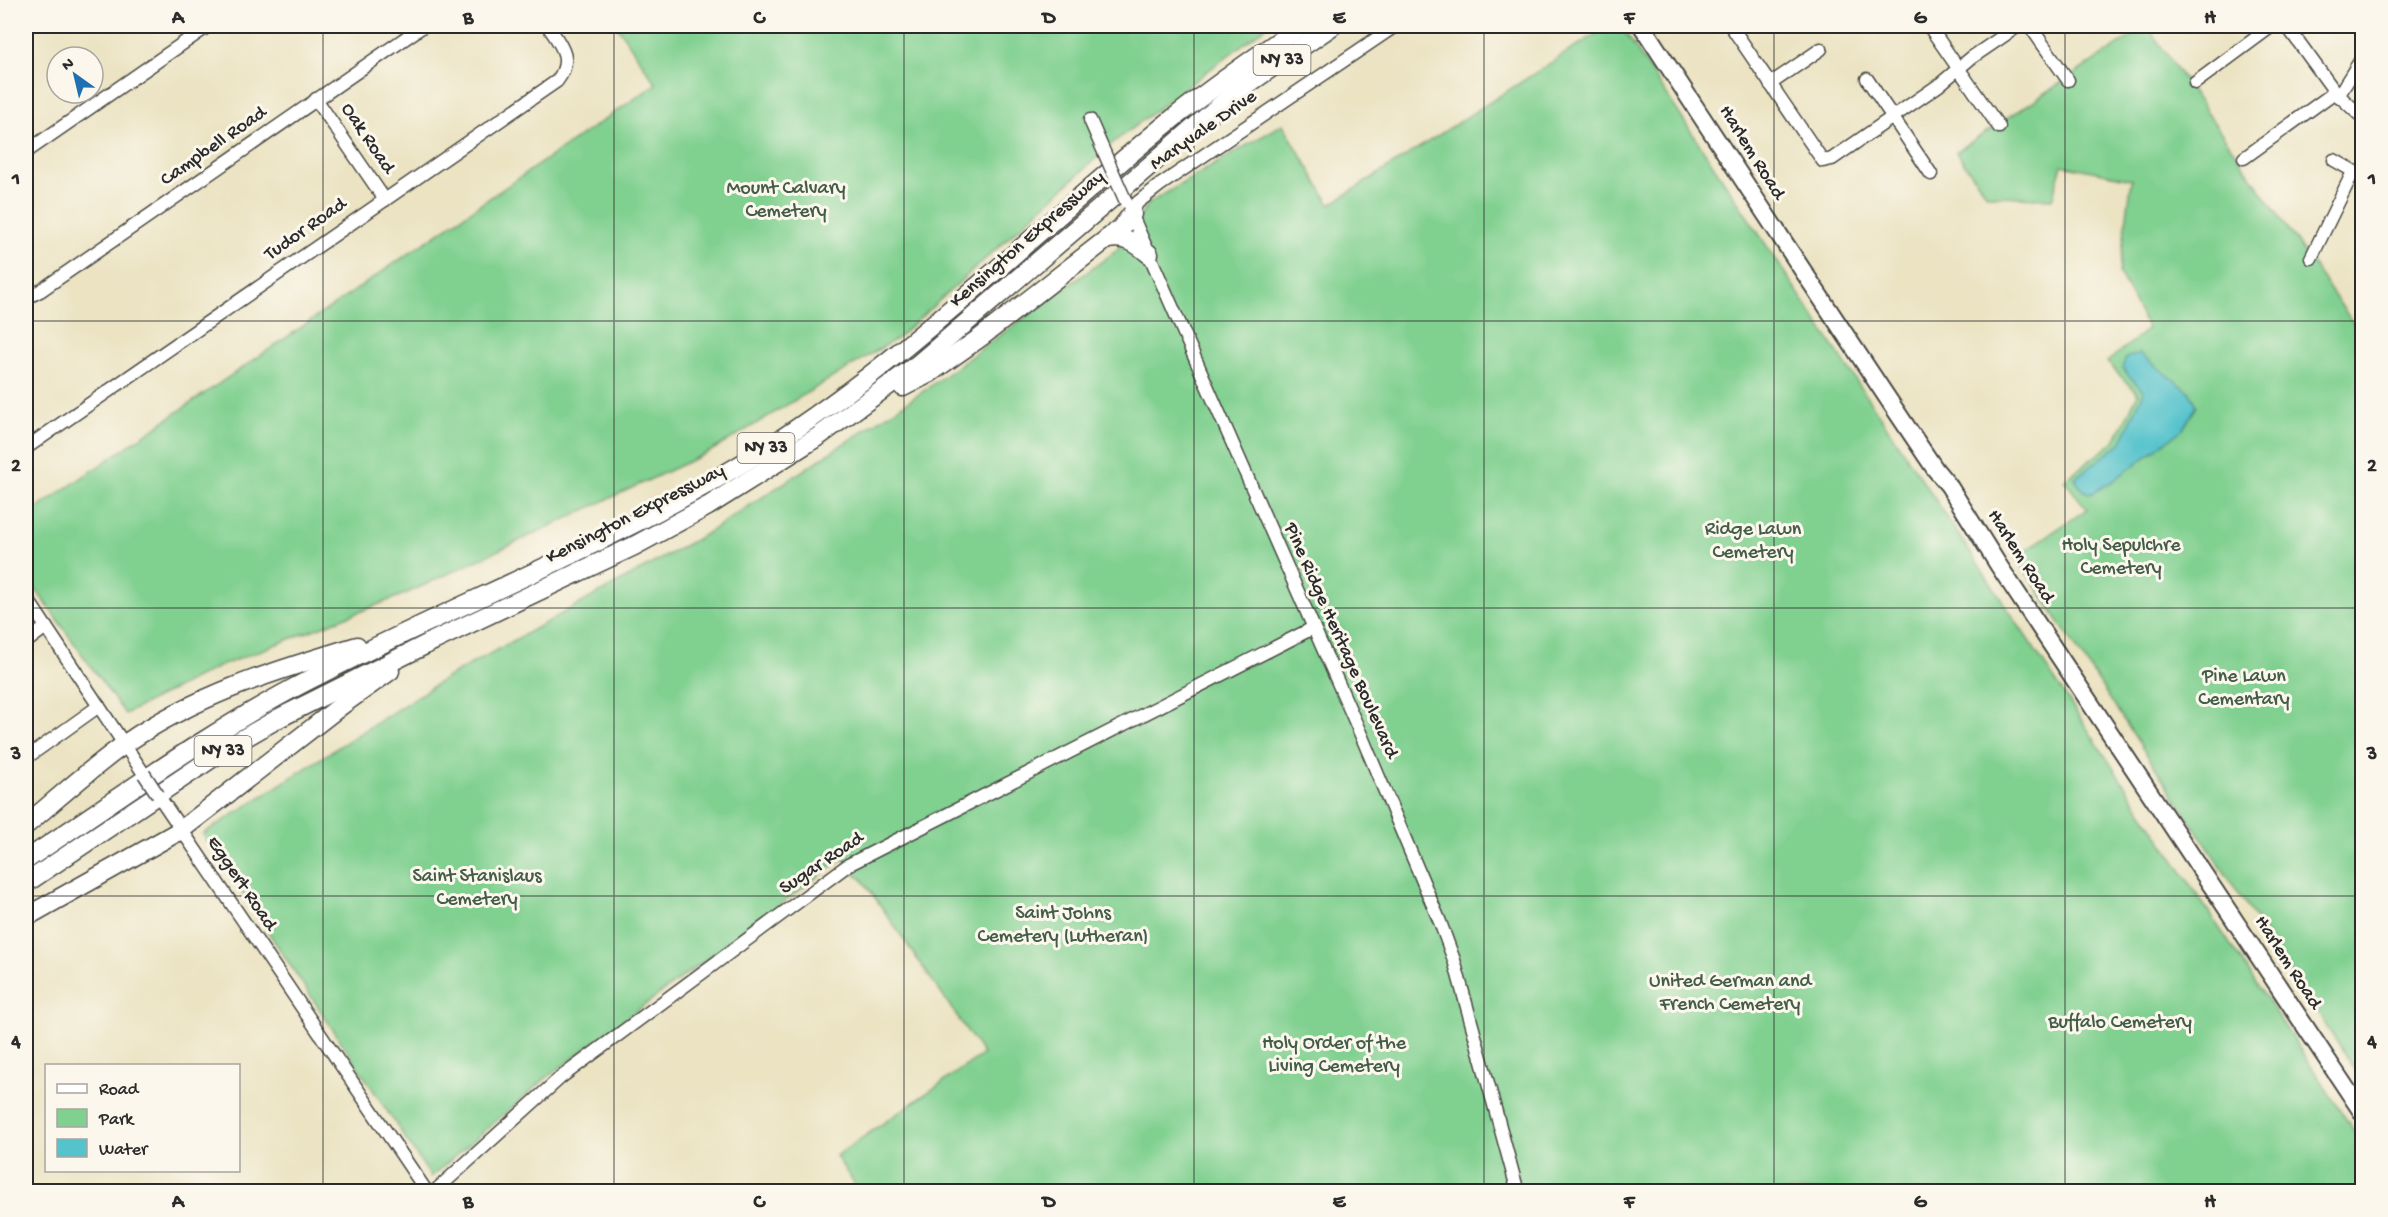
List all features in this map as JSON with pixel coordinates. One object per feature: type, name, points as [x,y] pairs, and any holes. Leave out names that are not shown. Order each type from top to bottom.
[{"type":"highway","points":[[1253,58],[1287,26]]},
{"type":"highway","name":"Kensington Expressway","points":[[26,860],[198,744],[308,680],[671,505],[811,419],[916,339],[1145,143],[1253,58],[1301,26]]},
{"type":"highway","name":"Kensington Expressway","points":[[26,884],[227,748],[289,713],[634,546],[764,473],[856,411],[918,364],[1232,95],[1332,26]]},
{"type":"highway","points":[[856,411],[930,373],[981,337],[1127,222],[1129,208]]},
{"type":"highway","points":[[1107,239],[1119,237],[1129,239],[1149,254]]},
{"type":"highway","points":[[26,825],[125,746],[167,718],[208,698],[292,666],[411,630]]},
{"type":"highway","points":[[26,917],[178,826],[342,705],[434,641]]},
{"type":"main road","name":"Harlem Road","points":[[1642,26],[2362,1112]]},
{"type":"street","points":[[26,152],[208,26]]},
{"type":"street","name":"Campbell Road","points":[[26,298],[40,291],[423,26]]},
{"type":"street","name":"Tudor Road","points":[[26,448],[557,81],[565,67],[565,51],[548,26]]},
{"type":"street","name":"Maryvale Drive","points":[[1129,208],[1395,26]]},
{"type":"street","points":[[1731,26],[1823,161],[1832,159],[1893,118],[1960,70],[1971,58],[2018,26]]},
{"type":"street","points":[[1929,26],[1999,127]]},
{"type":"street","points":[[2030,26],[2068,80]]},
{"type":"street","points":[[2195,83],[2272,26]]},
{"type":"street","points":[[2287,26],[2337,94],[2362,117]]},
{"type":"street","points":[[1770,84],[1821,49]]},
{"type":"street","points":[[2244,158],[2337,94],[2362,58]]},
{"type":"street","points":[[1866,79],[1931,174]]},
{"type":"street","name":"Oak Road","points":[[316,99],[385,200]]},
{"type":"street","name":"Pine Ridge Heritage Boulevard","points":[[1090,120],[1440,922],[1454,960],[1518,1191]]},
{"type":"street","points":[[2311,258],[2358,174],[2334,160]]},
{"type":"street","name":"Eggert Road","points":[[26,597],[178,826],[427,1191]]},
{"type":"street","points":[[26,642],[46,627]]},
{"type":"street","name":"Sugar Road","points":[[434,1191],[560,1078],[848,865],[1313,628]]},
{"type":"street","points":[[26,759],[99,706]]},
{"type":"green space","name":"Mount Calvary Cemetery","points":[[617,26],[1267,26],[1114,142],[898,338],[711,451],[405,594],[218,667],[125,714],[26,576],[26,516],[656,84]]},
{"type":"green space","points":[[1608,26],[1621,26],[2362,1143],[2362,1191],[859,1191],[836,1156],[983,1054],[862,879],[855,875],[843,858],[545,1079],[431,1177],[203,834],[446,678],[711,531],[918,395],[1116,251],[1149,203],[1283,124],[1330,205]]},
{"type":"green space","points":[[2147,26],[2356,327],[2362,323],[2362,1080],[2016,557],[2087,509],[2064,480],[2115,441],[2138,394],[2107,362],[2148,329],[2119,273],[2132,179],[2062,165],[2052,199],[1987,195],[1956,152]]},
{"type":"water","points":[[2139,353],[2190,392],[2197,406],[2183,429],[2110,483],[2090,494],[2081,488],[2075,478],[2121,443],[2144,392],[2122,368],[2126,358]]},
{"type":"park label","name":"Ridge Lawn Cemetery","points":[[1753,542]]},
{"type":"park label","name":"Holy Sepulchre Cemetery","points":[[2121,558]]},
{"type":"park label","name":"Pine Lawn Cementary","points":[[2244,688]]},
{"type":"park label","name":"Saint Stanislaus Cemetery","points":[[477,888]]},
{"type":"park label","name":"Saint Johns Cemetery (Lutheran)","points":[[1063,926]]},
{"type":"park label","name":"United German and French Cemetery","points":[[1730,994]]},
{"type":"park label","name":"Buffalo Cemetery","points":[[2120,1023]]},
{"type":"park label","name":"Holy Order of the Living Cemetery","points":[[1334,1056]]}]
